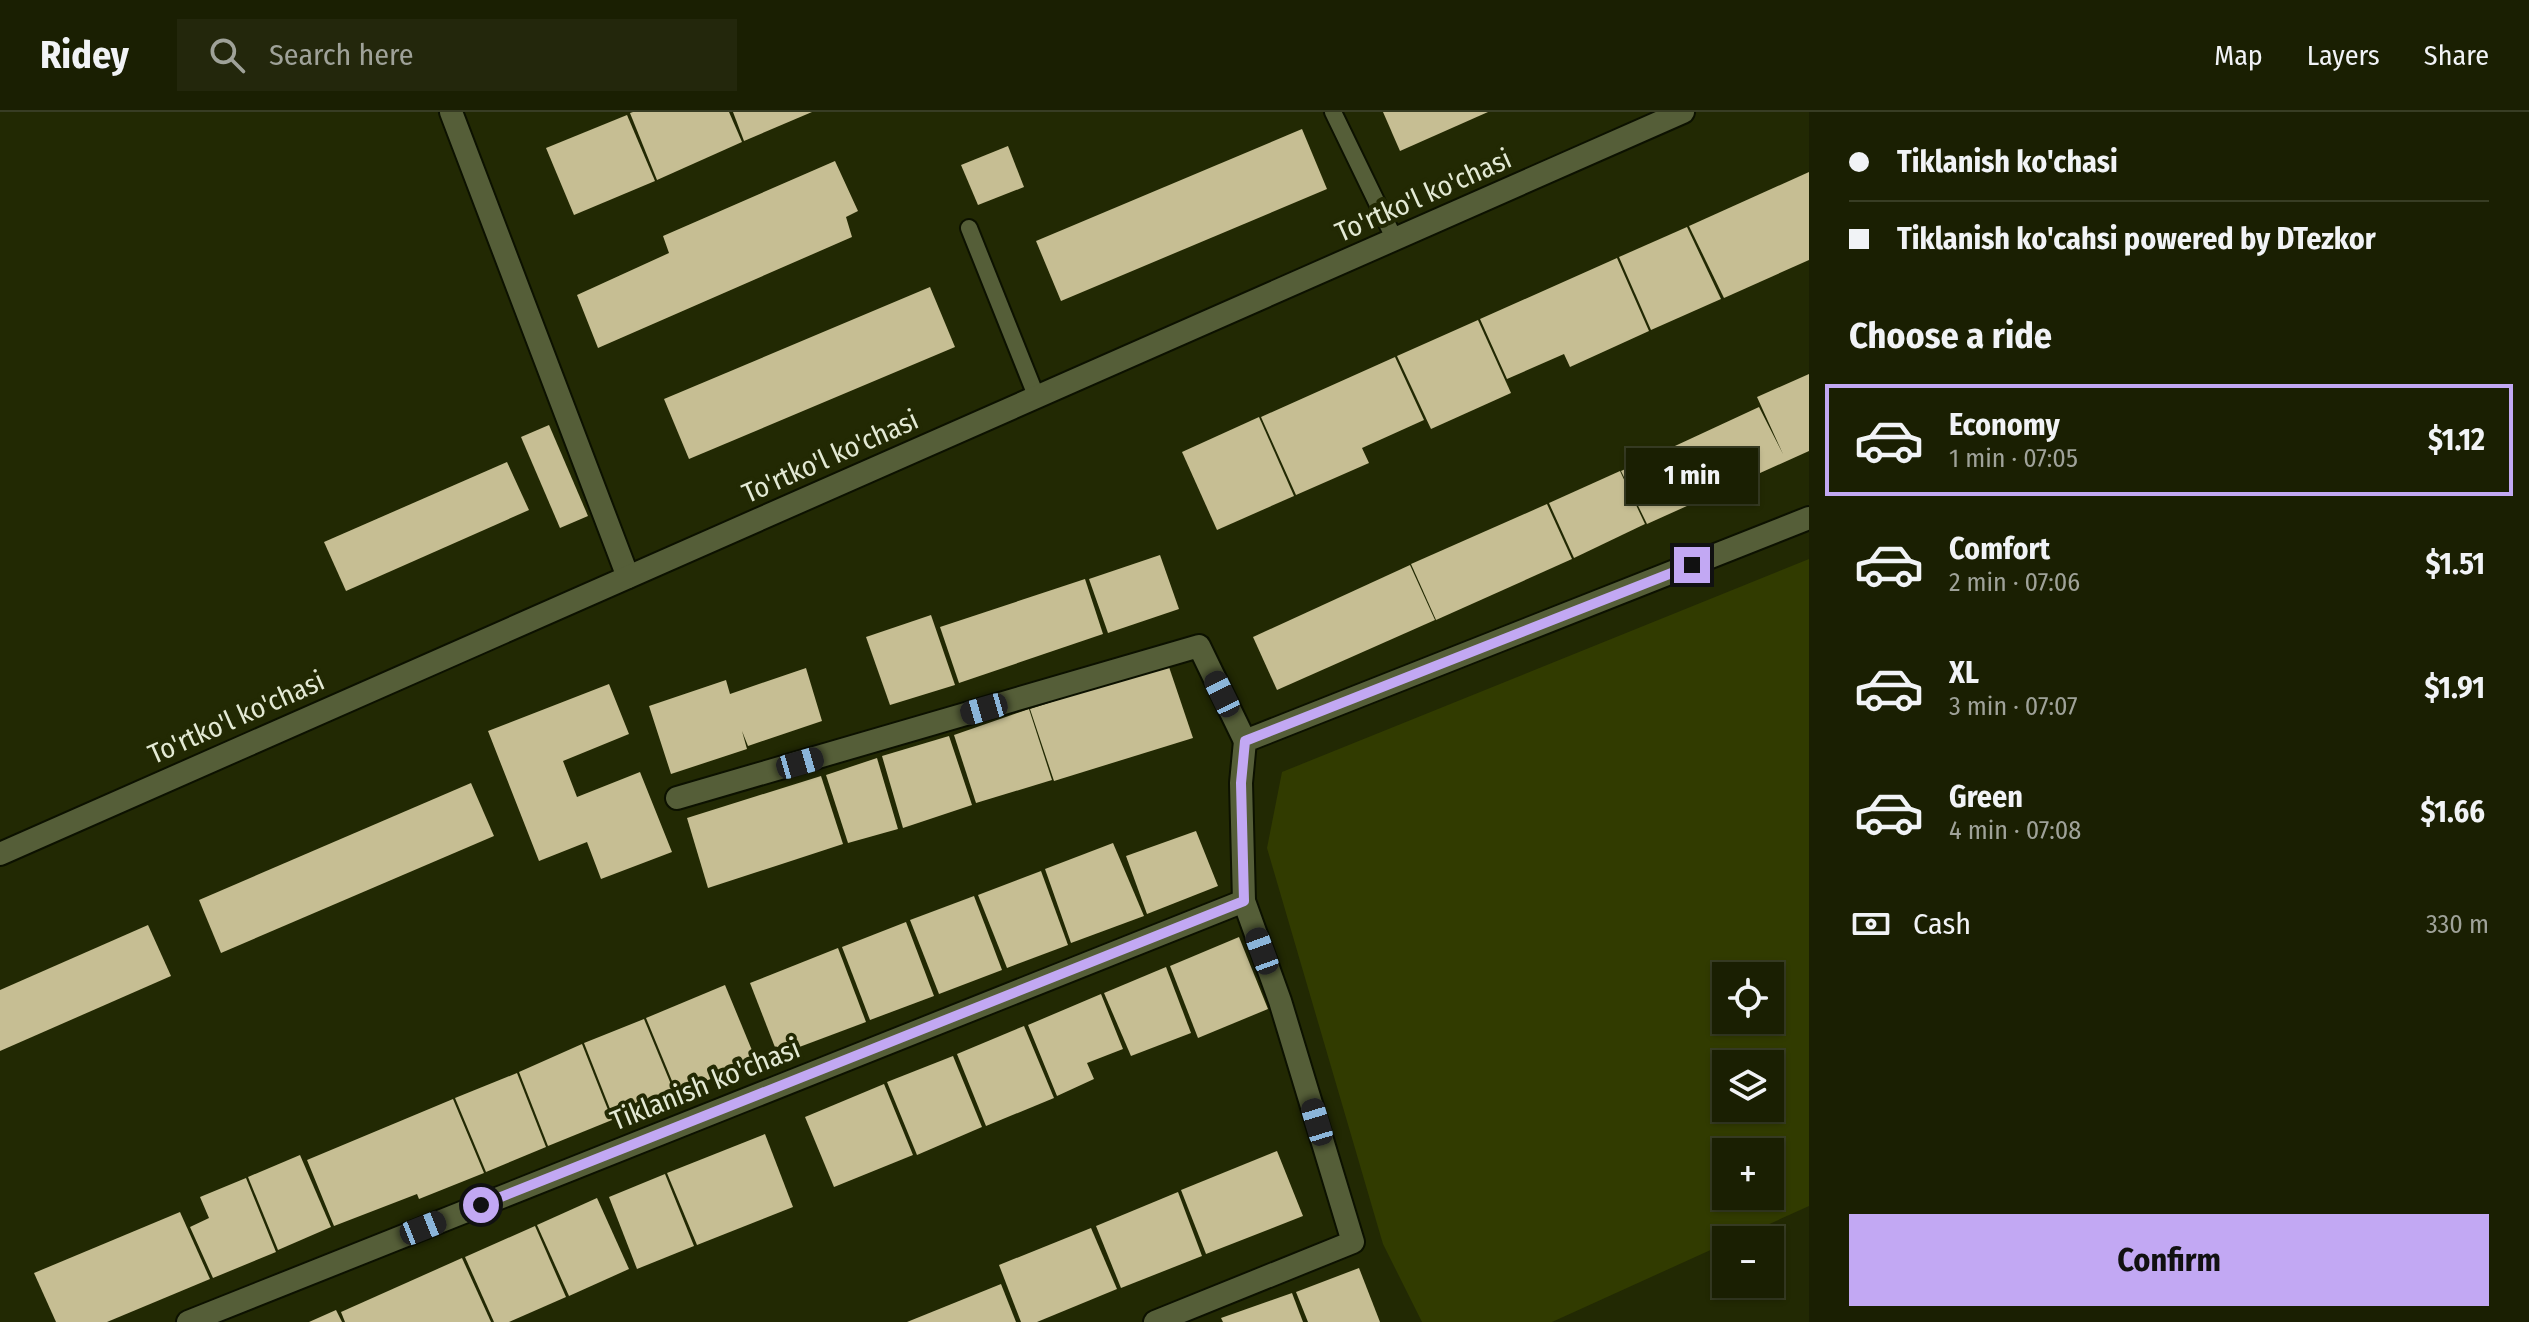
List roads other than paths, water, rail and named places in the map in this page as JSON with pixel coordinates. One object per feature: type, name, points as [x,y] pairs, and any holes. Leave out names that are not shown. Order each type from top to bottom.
[{"type":"street","points":[[451,112],[628,577]]},
{"type":"street","name":"To'rtko'l ko'chasi","points":[[0,854],[1683,112]]},
{"type":"street","points":[[1245,741],[1809,518]]},
{"type":"street","points":[[677,798],[1199,646],[1245,741],[1241,783],[1244,901],[1280,1001],[1353,1242],[1155,1322]]},
{"type":"street","name":"Tiklanish ko'chasi","points":[[188,1322],[1244,901]]},
{"type":"lane","points":[[1333,112],[1395,240]]},
{"type":"lane","points":[[969,228],[1037,398]]}]
